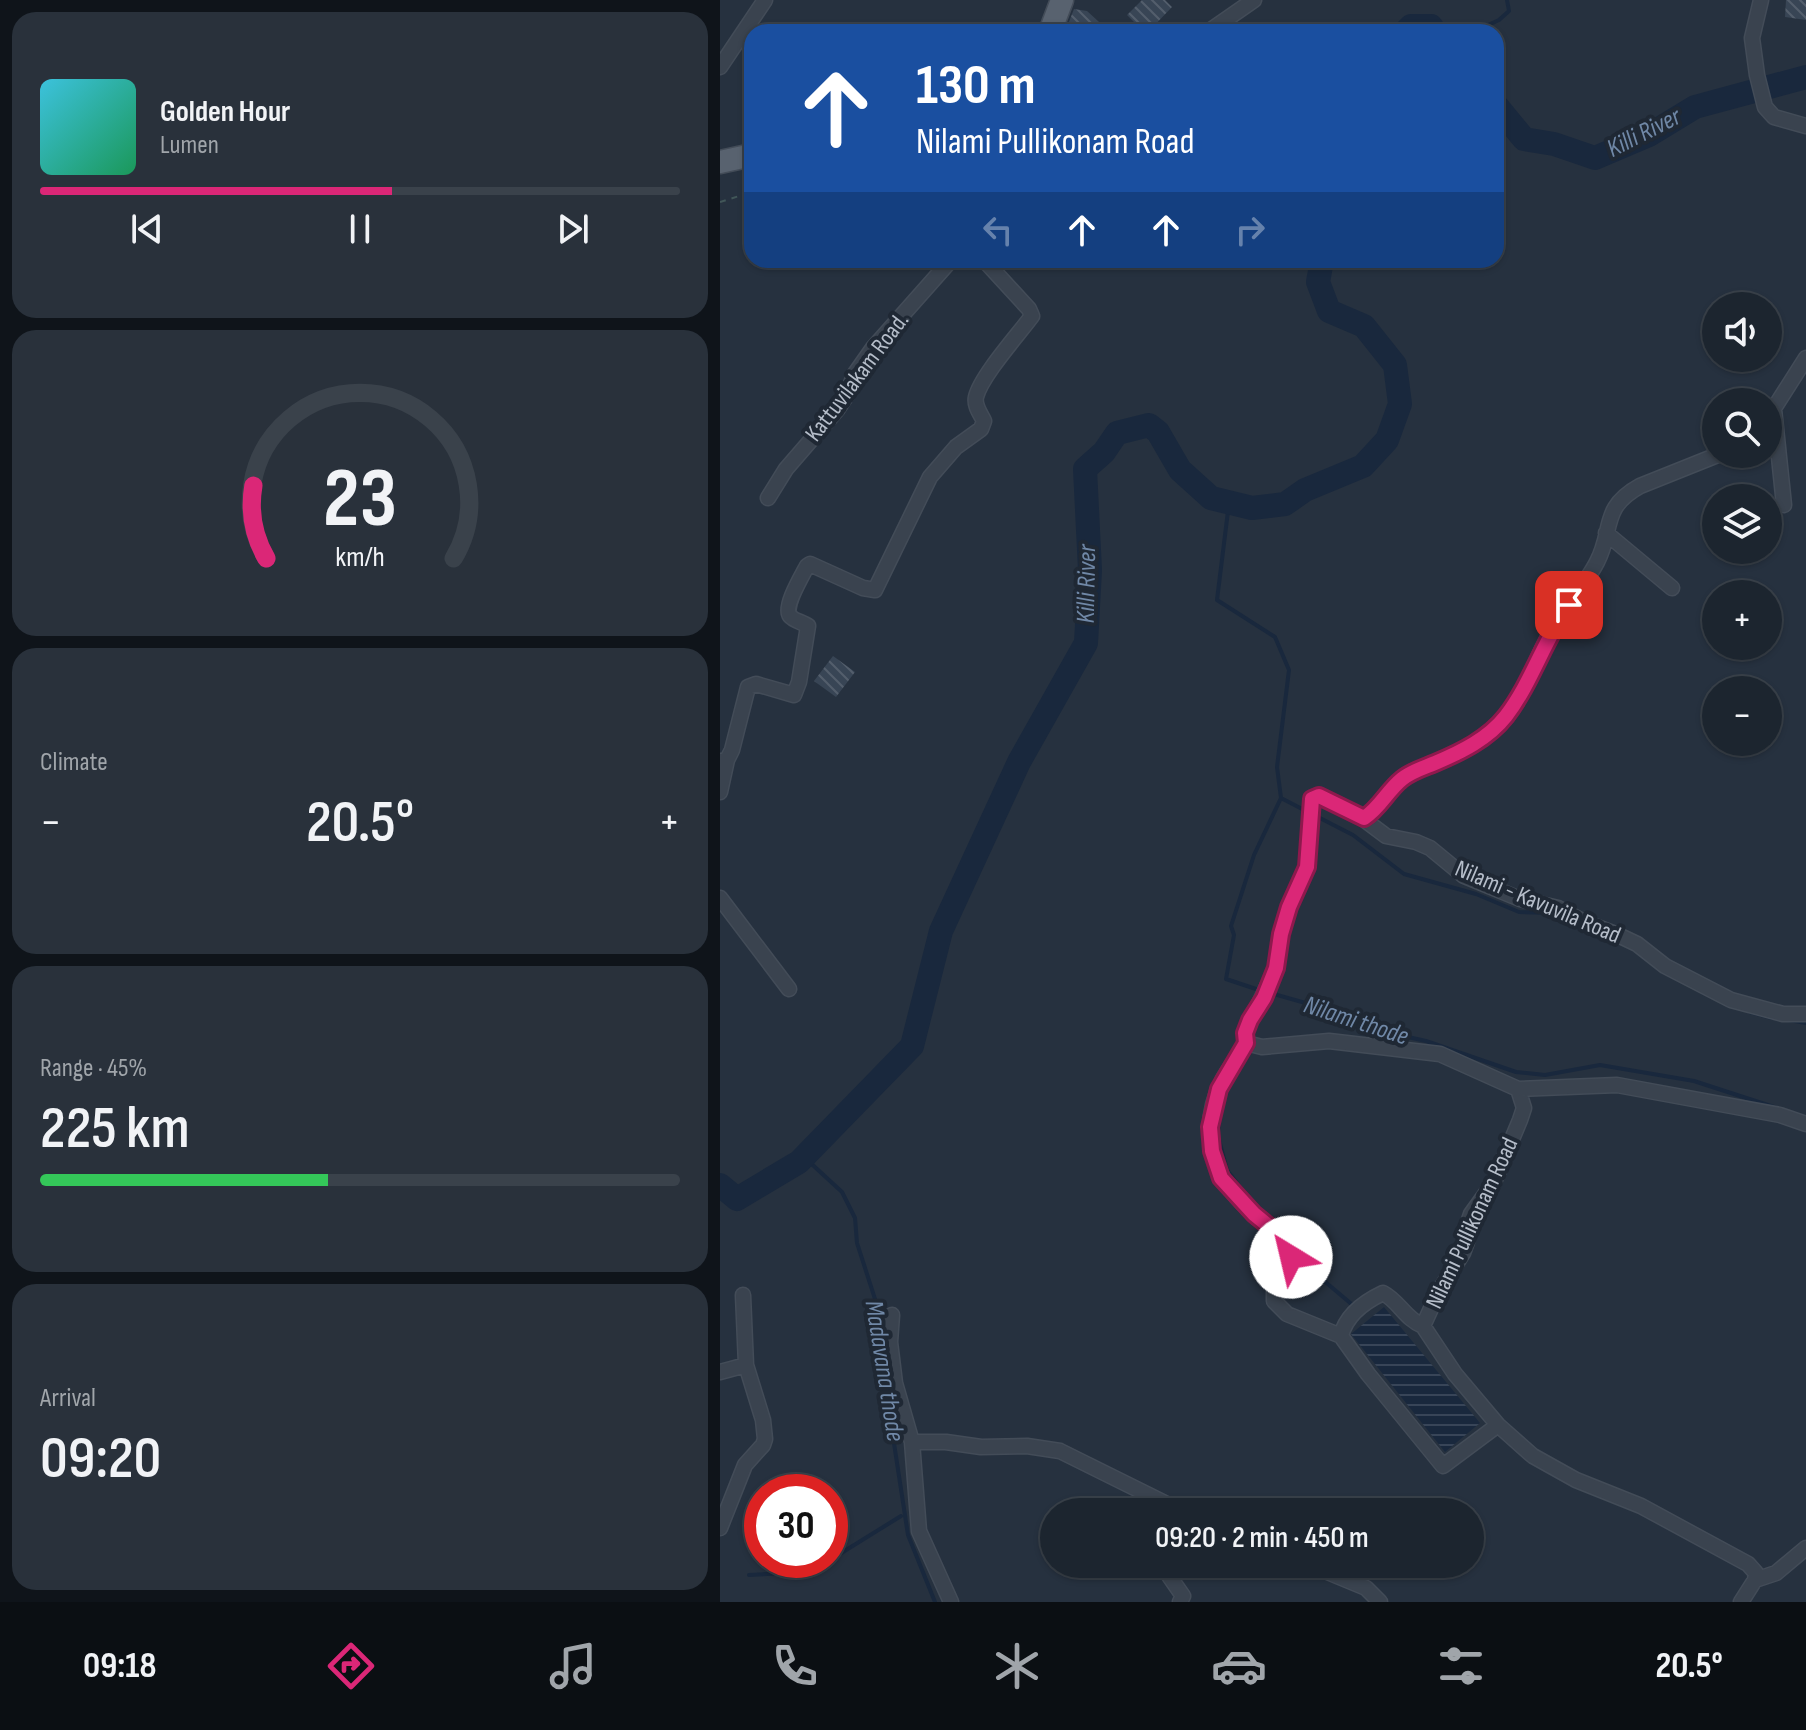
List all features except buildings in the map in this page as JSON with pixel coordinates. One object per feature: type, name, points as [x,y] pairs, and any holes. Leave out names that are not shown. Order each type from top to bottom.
[{"type":"main road","points":[[1053,24],[1062,0]]},
{"type":"main road","points":[[720,162],[744,157]]},
{"type":"street","points":[[749,24],[765,0]]},
{"type":"street","points":[[1220,24],[1254,0]]},
{"type":"street","points":[[1761,0],[1752,38],[1761,96],[1774,117],[1806,126]]},
{"type":"street","points":[[720,67],[744,31]]},
{"type":"street","name":"Kattuvilakam Road.","points":[[768,498],[786,469],[837,410],[847,395],[854,375],[873,348],[944,268]]},
{"type":"street","points":[[720,792],[723,761],[732,750],[748,687],[756,684],[794,695],[808,626],[788,612],[807,566],[810,564],[863,588],[875,590],[930,477],[956,447],[981,429],[984,421],[976,406],[978,393],[995,364],[1032,316],[991,268]]},
{"type":"street","points":[[1782,398],[1804,368]]},
{"type":"street","points":[[1498,1425],[1443,1466],[1341,1336],[1287,1314],[1274,1301],[1274,1289],[1291,1257],[1287,1241],[1254,1214],[1221,1178],[1212,1151],[1210,1127],[1213,1108],[1223,1079],[1246,1043],[1245,1033],[1250,1020],[1264,998],[1276,968],[1289,907],[1307,867],[1312,799],[1319,796],[1362,818],[1375,812],[1397,783],[1412,771],[1482,740],[1504,718],[1527,687],[1532,669],[1554,627],[1598,560],[1614,508],[1630,491],[1702,461]]},
{"type":"street","points":[[1779,468],[1784,505]]},
{"type":"street","points":[[1606,533],[1672,588]]},
{"type":"street","name":"Nilami - Kavuvila Road","points":[[1362,818],[1386,836],[1430,848],[1464,876],[1520,899],[1558,908],[1628,939],[1665,966],[1731,1000],[1783,1014],[1806,1014]]},
{"type":"street","points":[[720,898],[789,989]]},
{"type":"street","points":[[1246,1043],[1262,1047],[1329,1041],[1440,1054],[1518,1089],[1617,1085],[1780,1115],[1806,1124]]},
{"type":"street","name":"Nilami Pullikonam Road","points":[[1518,1089],[1524,1108],[1512,1142],[1494,1182],[1471,1214],[1464,1235],[1467,1242],[1463,1253],[1439,1291],[1423,1326],[1455,1374],[1498,1425],[1533,1456],[1576,1480],[1641,1506],[1742,1560],[1753,1568],[1755,1580]]},
{"type":"street","points":[[1341,1336],[1346,1321],[1366,1302],[1383,1293],[1409,1318],[1423,1326]]},
{"type":"street","points":[[720,1528],[745,1465],[765,1439],[763,1420],[746,1365],[743,1295]]},
{"type":"street","points":[[892,1315],[890,1342],[895,1383],[912,1442],[919,1531],[951,1602]]},
{"type":"street","points":[[720,1372],[746,1365]]},
{"type":"street","points":[[912,1442],[1027,1446],[1060,1451],[1155,1498]]},
{"type":"street","points":[[1741,1602],[1755,1580],[1776,1573],[1806,1548]]},
{"type":"street","points":[[1171,1578],[1183,1596],[1180,1602]]},
{"type":"street","points":[[1342,1578],[1366,1588],[1380,1602]]},
{"type":"path","points":[[720,202],[744,194]]},
{"type":"water","points":[[1384,1307],[1480,1423],[1445,1452],[1351,1334]]},
{"type":"waterway","points":[[1490,24],[1509,11],[1507,0]]},
{"type":"waterway","name":"Killi River","points":[[1504,115],[1524,139],[1554,144],[1595,158],[1649,135],[1695,107],[1806,77]]},
{"type":"waterway","name":"Killi River","points":[[720,1185],[737,1199],[799,1162],[912,1046],[941,931],[1019,762],[1086,643],[1090,570],[1085,469],[1104,452],[1117,433],[1149,425],[1158,432],[1180,470],[1211,498],[1252,508],[1285,504],[1305,490],[1363,466],[1387,440],[1400,404],[1395,365],[1364,326],[1329,311],[1318,282],[1321,268]]},
{"type":"waterway","name":"Nilami thode","points":[[1229,503],[1217,600],[1275,637],[1289,670],[1277,767],[1281,798],[1254,855],[1231,926],[1234,935],[1226,979],[1262,991]]},
{"type":"waterway","points":[[1281,798],[1306,811]]},
{"type":"waterway","points":[[1314,815],[1353,835],[1404,874],[1476,894],[1519,912],[1553,913]]},
{"type":"waterway","name":"Nilami thode","points":[[1270,993],[1309,1004],[1372,1029],[1426,1041],[1516,1072],[1545,1075],[1600,1065],[1694,1081],[1777,1108]]},
{"type":"waterway","points":[[1750,1012],[1772,1018]]},
{"type":"waterway","points":[[1789,1020],[1806,1023]]},
{"type":"waterway","points":[[1224,1094],[1218,1136],[1227,1170],[1252,1203],[1288,1231],[1323,1280],[1355,1307]]},
{"type":"waterway","name":"Madavana thode","points":[[804,1157],[842,1192],[855,1218],[857,1243],[875,1299],[879,1345],[908,1535],[935,1602]]},
{"type":"waterway","points":[[848,1549],[901,1516]]},
{"type":"route","points":[[1291,1257],[1287,1241],[1254,1214],[1221,1178],[1212,1151],[1210,1127],[1223,1079],[1246,1043],[1245,1033],[1250,1020],[1264,998],[1276,968],[1289,907],[1307,867],[1312,799],[1319,796],[1364,818],[1375,812],[1384,797],[1412,771],[1482,740],[1504,718],[1527,687],[1532,669],[1569,605]]}]
